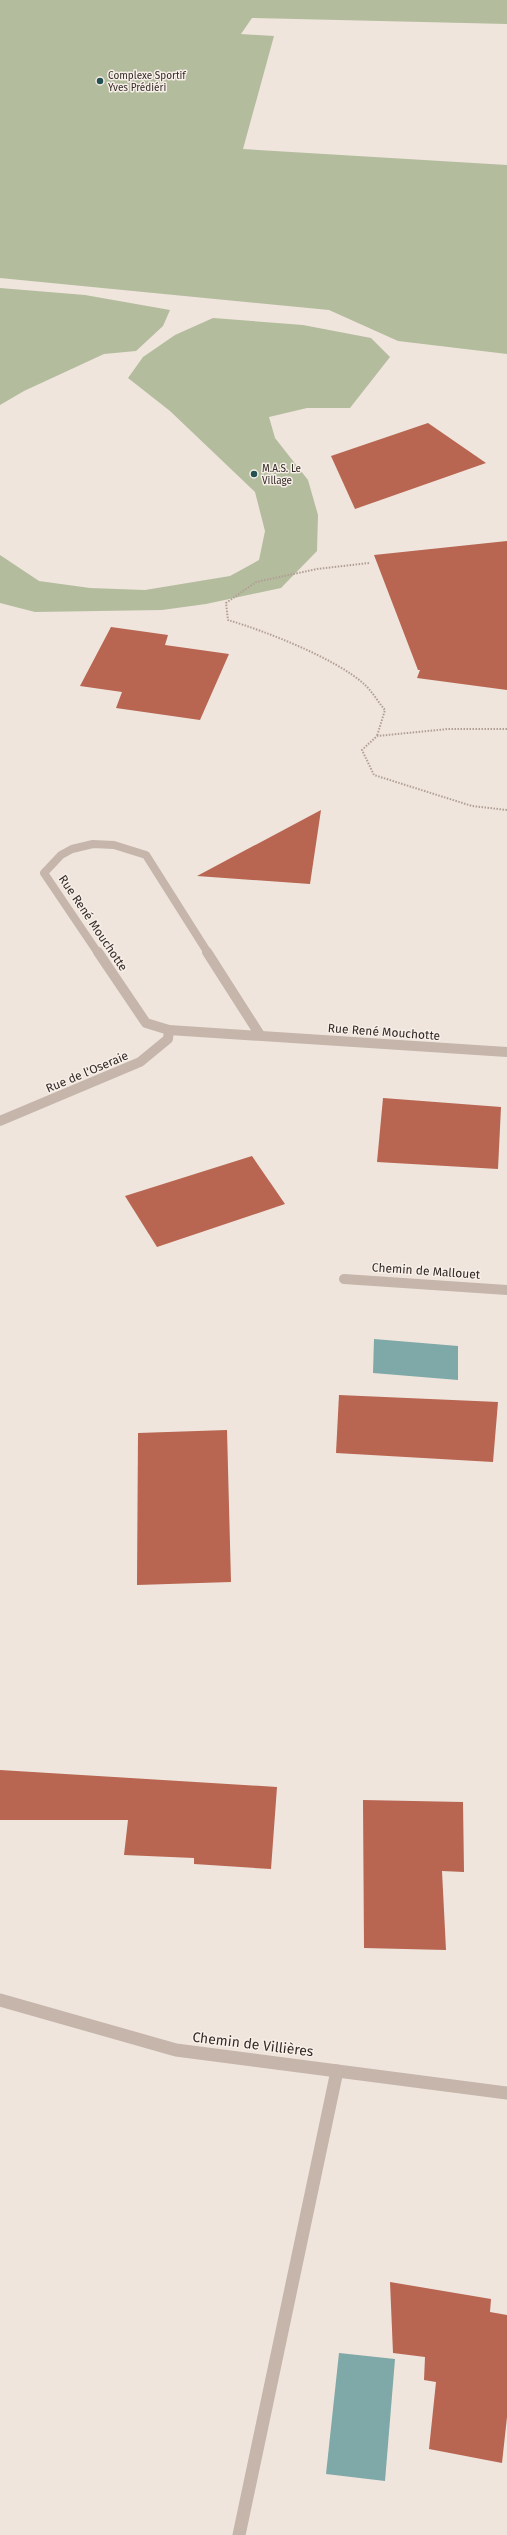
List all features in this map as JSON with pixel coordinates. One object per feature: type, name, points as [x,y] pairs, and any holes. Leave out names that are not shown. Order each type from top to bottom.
[{"type":"street","name":"Rue René Mouchotte","points":[[260,1035],[146,855],[125,846],[93,842],[61,855],[44,872],[146,1023],[169,1030],[507,1052]]},
{"type":"street","name":"Rue de l'Oseraie","points":[[0,1121],[140,1062],[168,1039],[169,1030]]},
{"type":"street","name":"Chemin de Mallouet","points":[[344,1279],[507,1290]]},
{"type":"street","name":"Chemin de Villières","points":[[0,2000],[176,2050],[507,2093]]},
{"type":"street","points":[[239,2535],[338,2071]]},
{"type":"path","points":[[369,563],[317,569],[256,582],[226,603],[228,620],[262,630],[343,669],[364,684],[385,710],[377,736],[362,750],[374,775],[472,806],[507,810]]},
{"type":"path","points":[[377,736],[448,729],[507,729]]},
{"type":"green space","points":[[0,0],[507,0],[507,24],[252,18],[241,34],[274,36],[243,149],[507,165],[507,354],[398,341],[329,310],[0,278]]},
{"type":"green space","points":[[0,288],[85,295],[170,310],[163,326],[136,351],[104,354],[24,391],[0,405]]},
{"type":"green space","points":[[213,318],[303,325],[371,338],[390,357],[350,408],[307,408],[269,417],[275,438],[308,480],[318,515],[317,551],[281,588],[206,604],[162,610],[35,612],[0,603],[0,555],[39,581],[90,588],[145,590],[230,576],[259,560],[265,531],[255,492],[170,411],[128,378],[143,357],[175,335]]},
{"type":"water","points":[[374,1339],[458,1346],[458,1380],[373,1373]]},
{"type":"water","points":[[339,2353],[395,2359],[385,2481],[326,2474]]},
{"type":"building","points":[[428,423],[486,463],[355,509],[331,456]]},
{"type":"building","points":[[507,541],[507,690],[417,678],[420,670],[418,670],[374,555]]},
{"type":"building","points":[[111,627],[168,635],[165,645],[229,654],[200,720],[116,708],[122,692],[80,686]]},
{"type":"building","points":[[321,810],[310,884],[197,876]]},
{"type":"building","points":[[383,1098],[501,1107],[498,1169],[377,1162]]},
{"type":"building","points":[[252,1156],[285,1204],[157,1247],[125,1196]]},
{"type":"building","points":[[339,1395],[498,1402],[493,1462],[336,1453]]},
{"type":"building","points":[[227,1430],[231,1582],[137,1585],[138,1433]]},
{"type":"building","points":[[0,1770],[277,1787],[271,1869],[194,1864],[194,1858],[124,1855],[128,1820],[0,1820]]},
{"type":"building","points":[[363,1800],[463,1802],[464,1872],[442,1871],[446,1950],[364,1948]]},
{"type":"building","points":[[390,2282],[491,2299],[490,2312],[507,2315],[507,2417],[502,2463],[429,2449],[436,2382],[424,2380],[425,2357],[393,2353]]},
{"type":"place","name":"Complexe Sportif Yves Prédiéri","points":[[100,81]]},
{"type":"place","name":"M.A.S. Le Village","points":[[254,474]]}]
